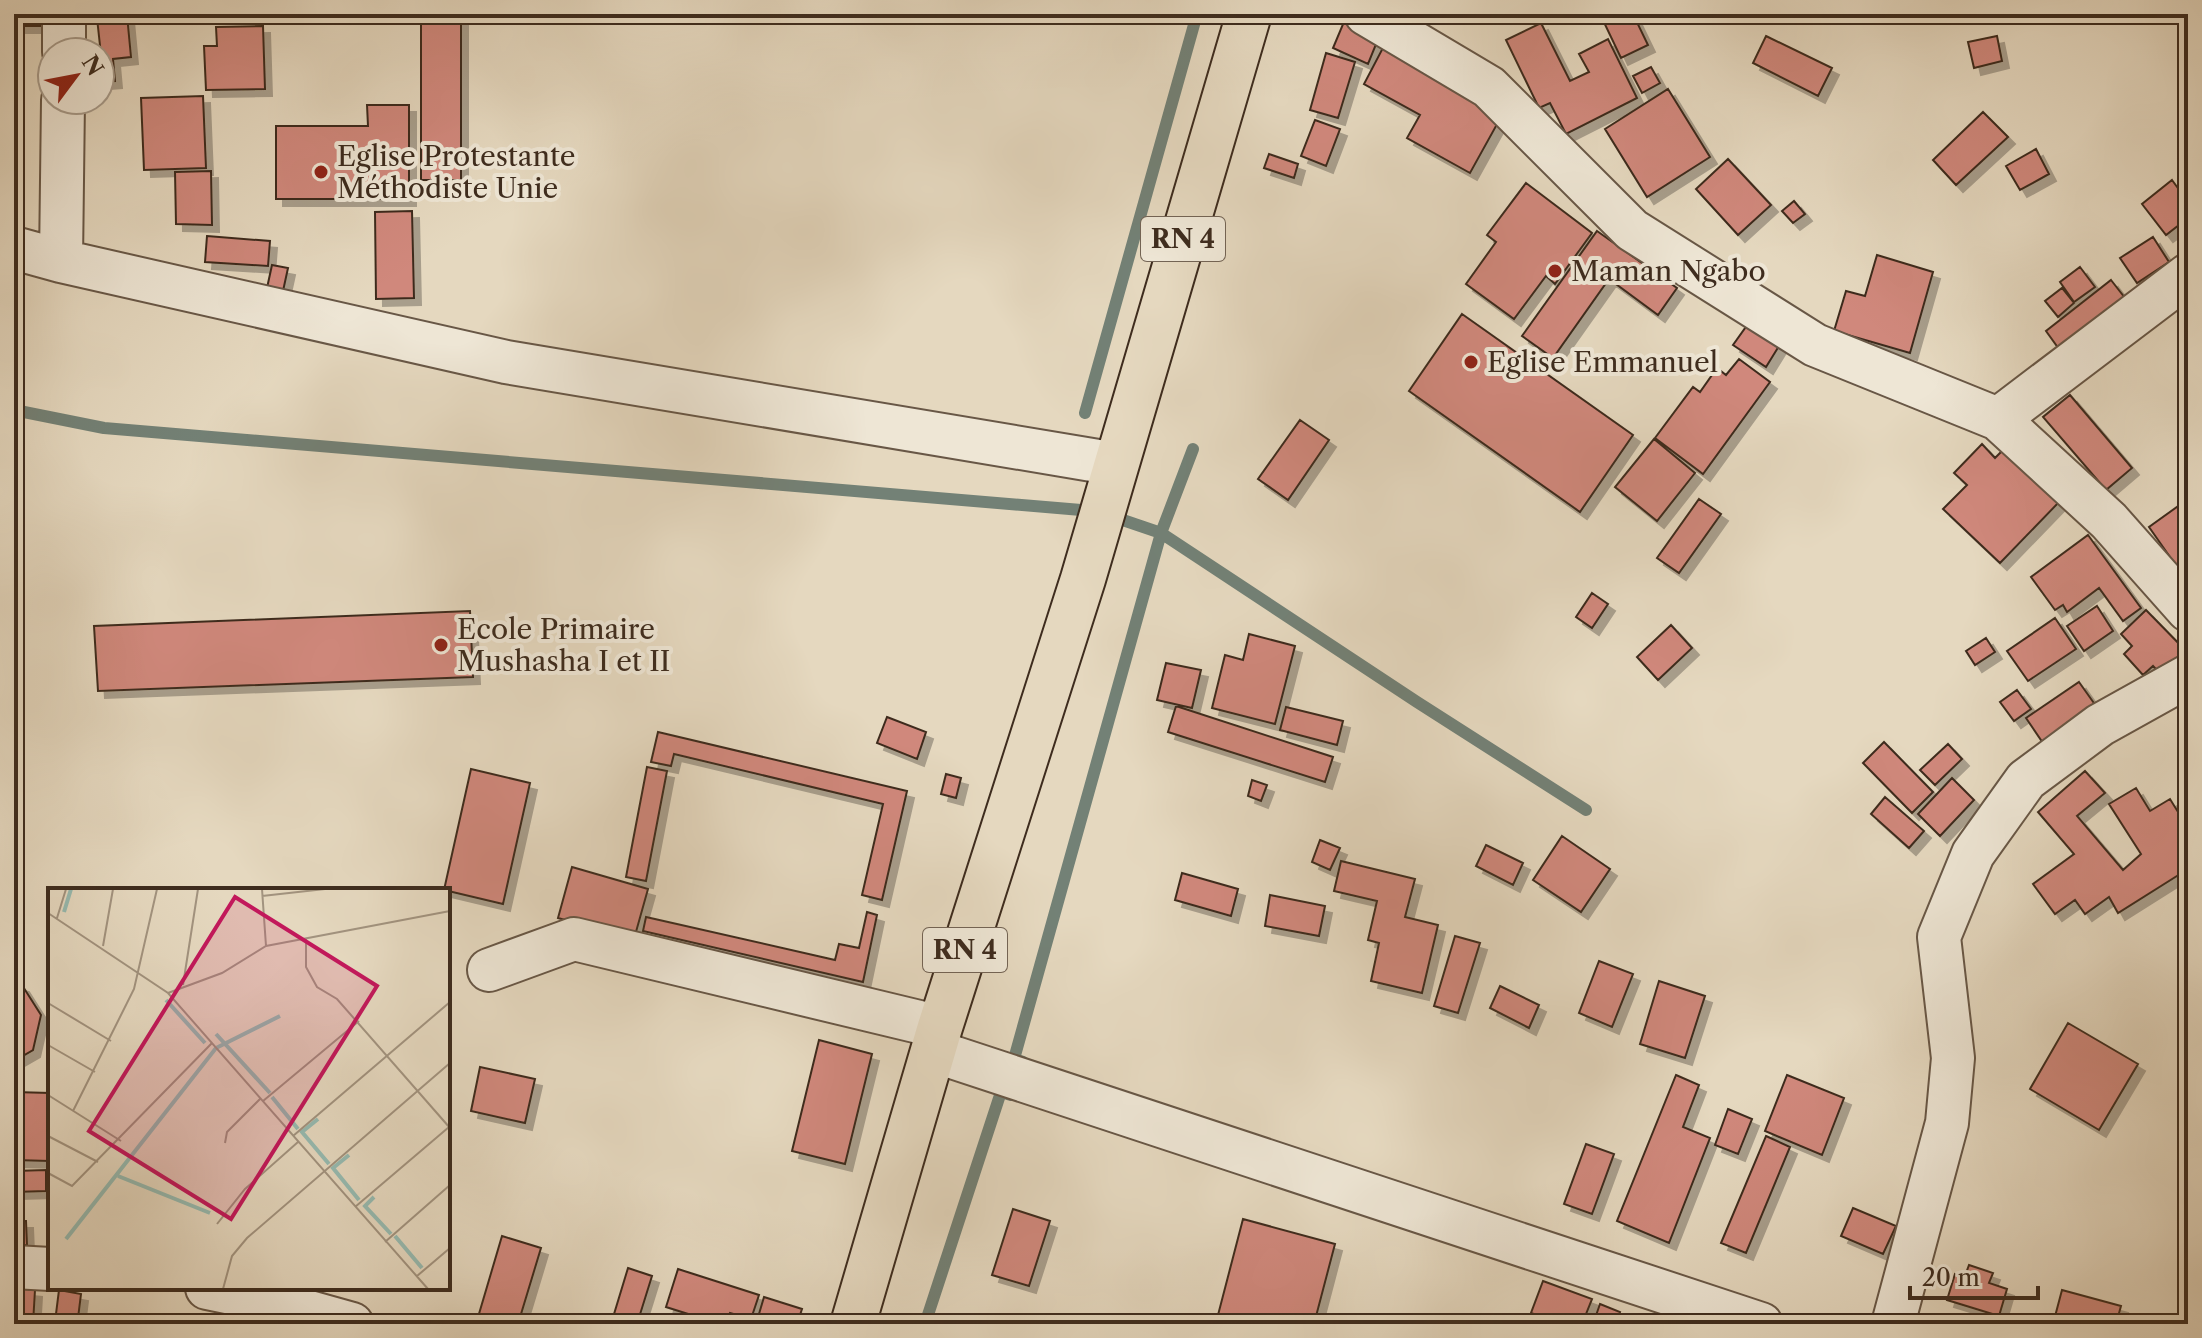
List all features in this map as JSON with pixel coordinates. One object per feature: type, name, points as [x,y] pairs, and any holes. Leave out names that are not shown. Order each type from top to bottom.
[{"type":"main road","name":"RN 4","points":[[853,1324],[937,1039],[1083,579],[1249,14]]},
{"type":"street","points":[[64,14],[64,36]]},
{"type":"street","points":[[1382,17],[1489,87],[1632,230],[1815,345],[1998,419],[2109,521],[2188,610]]},
{"type":"street","points":[[61,261],[63,116]]},
{"type":"street","points":[[14,248],[506,362],[1116,464]]},
{"type":"street","points":[[1998,419],[2188,275]]},
{"type":"street","points":[[1893,1324],[1947,1123],[1953,1058],[1939,937],[1973,854],[2026,780],[2100,725],[2188,676]]},
{"type":"street","points":[[489,970],[574,939],[937,1039],[1761,1324]]},
{"type":"street","points":[[14,1267],[48,1269]]},
{"type":"street","points":[[217,1290],[352,1324]]},
{"type":"building","points":[[14,14],[46,14],[46,26],[14,26]]},
{"type":"building","points":[[421,14],[461,14],[461,180],[421,180]]},
{"type":"building","points":[[1600,14],[1633,14],[1648,45],[1621,58]]},
{"type":"building","points":[[127,15],[131,57],[116,59],[116,36],[99,36],[97,18]]},
{"type":"building","points":[[1346,17],[1381,32],[1368,64],[1333,48]]},
{"type":"building","points":[[1541,23],[1570,81],[1589,72],[1579,54],[1608,39],[1637,98],[1566,134],[1550,103],[1539,108],[1506,40]]},
{"type":"building","points":[[263,26],[265,89],[206,90],[204,46],[217,46],[216,27]]},
{"type":"building","points":[[1766,36],[1832,68],[1818,96],[1753,63]]},
{"type":"building","points":[[1997,36],[2002,61],[1974,68],[1968,42]]},
{"type":"building","points":[[1386,42],[1506,108],[1470,173],[1407,138],[1420,115],[1364,84]]},
{"type":"building","points":[[1326,53],[1355,62],[1338,118],[1310,110]]},
{"type":"building","points":[[1651,67],[1660,83],[1642,93],[1633,76]]},
{"type":"building","points":[[1668,89],[1710,157],[1647,197],[1605,129]]},
{"type":"building","points":[[203,96],[206,168],[144,170],[141,98]]},
{"type":"building","points":[[367,105],[409,105],[409,199],[276,199],[276,126],[368,126]]},
{"type":"building","points":[[1983,112],[2008,137],[1956,185],[1933,160]]},
{"type":"building","points":[[1315,120],[1340,129],[1326,166],[1301,156]]},
{"type":"building","points":[[2036,149],[2049,174],[2020,190],[2006,166]]},
{"type":"building","points":[[1269,154],[1298,164],[1294,178],[1264,168]]},
{"type":"building","points":[[1728,159],[1771,205],[1738,235],[1696,189]]},
{"type":"building","points":[[211,171],[212,225],[176,224],[175,172]]},
{"type":"building","points":[[2172,180],[2188,202],[2188,218],[2166,235],[2142,204]]},
{"type":"building","points":[[1526,183],[1592,233],[1555,284],[1546,276],[1514,319],[1466,284],[1496,242],[1487,235]]},
{"type":"building","points":[[1794,201],[1805,214],[1793,223],[1782,211]]},
{"type":"building","points":[[412,211],[414,298],[376,299],[375,212]]},
{"type":"building","points":[[1597,231],[1677,288],[1658,315],[1609,279],[1553,358],[1522,336]]},
{"type":"building","points":[[207,236],[270,241],[268,266],[205,262]]},
{"type":"building","points":[[2153,237],[2169,262],[2137,283],[2120,258]]},
{"type":"building","points":[[1877,255],[1933,272],[1910,353],[1834,331],[1846,291],[1865,296]]},
{"type":"building","points":[[272,265],[288,268],[283,291],[267,288]]},
{"type":"building","points":[[2080,267],[2095,287],[2074,302],[2060,282]]},
{"type":"building","points":[[2111,280],[2125,298],[2059,349],[2046,331]]},
{"type":"building","points":[[2062,288],[2074,303],[2058,317],[2045,301]]},
{"type":"building","points":[[1462,314],[1633,435],[1580,512],[1409,391]]},
{"type":"building","points":[[1748,324],[1779,346],[1766,367],[1733,345]]},
{"type":"building","points":[[1739,359],[1770,382],[1703,474],[1655,438],[1693,387],[1700,392],[1717,368],[1726,375]]},
{"type":"building","points":[[2070,395],[2132,468],[2106,490],[2043,417]]},
{"type":"building","points":[[1300,420],[1329,440],[1288,500],[1258,479]]},
{"type":"building","points":[[1654,439],[1695,473],[1657,521],[1615,487]]},
{"type":"building","points":[[1982,444],[1995,458],[2006,447],[2061,500],[2000,563],[1943,509],[1967,485],[1954,473]]},
{"type":"building","points":[[1699,499],[1721,514],[1679,573],[1657,558]]},
{"type":"building","points":[[2188,499],[2188,560],[2177,567],[2149,527]]},
{"type":"building","points":[[2088,535],[2141,608],[2123,621],[2099,588],[2067,612],[2063,605],[2055,610],[2031,577]]},
{"type":"building","points":[[1592,593],[1608,604],[1592,628],[1576,617]]},
{"type":"building","points":[[2097,606],[2113,631],[2084,651],[2067,626]]},
{"type":"building","points":[[2146,610],[2188,653],[2188,662],[2168,682],[2153,666],[2143,675],[2124,654],[2132,646],[2121,634]]},
{"type":"building","points":[[470,611],[473,677],[98,691],[94,626]]},
{"type":"building","points":[[2055,618],[2076,649],[2028,681],[2007,651]]},
{"type":"building","points":[[1671,625],[1692,648],[1658,680],[1637,657]]},
{"type":"building","points":[[1249,634],[1295,646],[1275,724],[1212,708],[1225,655],[1243,660]]},
{"type":"building","points":[[1986,638],[1995,652],[1975,665],[1966,651]]},
{"type":"building","points":[[1166,663],[1201,670],[1192,708],[1157,700]]},
{"type":"building","points":[[2079,682],[2096,706],[2043,743],[2026,718]]},
{"type":"building","points":[[2017,690],[2031,709],[2014,721],[2000,702]]},
{"type":"building","points":[[1176,706],[1333,757],[1325,782],[1168,732]]},
{"type":"building","points":[[1286,707],[1343,721],[1337,745],[1280,730]]},
{"type":"building","points":[[887,717],[926,732],[917,759],[877,743]]},
{"type":"building","points":[[658,732],[907,791],[882,900],[862,895],[883,804],[674,754],[671,766],[651,762]]},
{"type":"building","points":[[1884,742],[1933,792],[1912,813],[1863,763]]},
{"type":"building","points":[[1948,744],[1962,759],[1935,785],[1920,770]]},
{"type":"building","points":[[647,767],[667,771],[646,881],[626,877]]},
{"type":"building","points":[[471,769],[530,783],[503,904],[444,888]]},
{"type":"building","points":[[2085,771],[2105,793],[2077,816],[2123,870],[2141,854],[2109,804],[2136,788],[2150,811],[2170,799],[2188,828],[2188,869],[2118,913],[2109,897],[2085,914],[2075,900],[2055,914],[2033,884],[2074,854],[2038,812]]},
{"type":"building","points":[[946,774],[961,778],[956,798],[941,794]]},
{"type":"building","points":[[1952,778],[1974,800],[1940,836],[1918,814]]},
{"type":"building","points":[[1252,780],[1267,785],[1261,801],[1248,796]]},
{"type":"building","points":[[1885,797],[1924,831],[1909,848],[1871,814]]},
{"type":"building","points":[[1562,836],[1610,869],[1581,912],[1533,880]]},
{"type":"building","points":[[1320,840],[1340,848],[1330,870],[1312,862]]},
{"type":"building","points":[[1486,845],[1523,863],[1513,885],[1476,866]]},
{"type":"building","points":[[1341,861],[1415,879],[1405,917],[1438,925],[1422,993],[1371,981],[1379,943],[1368,940],[1377,901],[1334,891]]},
{"type":"building","points":[[572,867],[648,889],[634,939],[558,918]]},
{"type":"building","points":[[1182,873],[1238,889],[1231,916],[1175,900]]},
{"type":"building","points":[[1270,895],[1325,906],[1319,936],[1265,926]]},
{"type":"building","points":[[867,912],[877,915],[863,982],[643,931],[646,917],[835,960],[839,944],[859,948]]},
{"type":"building","points":[[1455,936],[1480,943],[1458,1013],[1434,1006]]},
{"type":"building","points":[[1599,961],[1633,974],[1612,1027],[1579,1013]]},
{"type":"building","points":[[1659,981],[1705,996],[1685,1058],[1640,1044]]},
{"type":"building","points":[[14,983],[22,985],[41,1015],[33,1050],[14,1061]]},
{"type":"building","points":[[1500,986],[1539,1005],[1529,1028],[1490,1008]]},
{"type":"building","points":[[2068,1023],[2138,1064],[2099,1130],[2030,1089]]},
{"type":"building","points":[[819,1040],[872,1054],[845,1164],[792,1151]]},
{"type":"building","points":[[480,1067],[535,1079],[525,1123],[471,1111]]},
{"type":"building","points":[[1676,1075],[1699,1085],[1683,1127],[1710,1138],[1669,1243],[1617,1221]]},
{"type":"building","points":[[1787,1075],[1844,1098],[1822,1155],[1765,1131]]},
{"type":"building","points":[[14,1092],[48,1093],[48,1161],[14,1160]]},
{"type":"building","points":[[1728,1109],[1752,1119],[1738,1154],[1715,1145]]},
{"type":"building","points":[[1766,1136],[1790,1147],[1746,1253],[1721,1243]]},
{"type":"building","points":[[1586,1144],[1614,1154],[1592,1214],[1564,1204]]},
{"type":"building","points":[[46,1170],[46,1191],[14,1192],[14,1171]]},
{"type":"building","points":[[1853,1208],[1896,1226],[1883,1254],[1841,1236]]},
{"type":"building","points":[[1013,1209],[1050,1221],[1029,1286],[992,1275]]},
{"type":"building","points":[[1243,1219],[1335,1244],[1314,1324],[1251,1324],[1218,1315]]},
{"type":"building","points":[[14,1221],[26,1221],[27,1245],[14,1246]]},
{"type":"building","points":[[502,1236],[541,1248],[518,1324],[476,1324]]},
{"type":"building","points":[[1969,1265],[1993,1273],[1989,1283],[2007,1289],[1999,1316],[1947,1300],[1955,1274],[1965,1276]]},
{"type":"building","points":[[628,1268],[652,1276],[637,1324],[611,1324]]},
{"type":"building","points":[[678,1269],[759,1295],[751,1319],[730,1313],[726,1324],[720,1324],[666,1307]]},
{"type":"building","points":[[1543,1281],[1592,1299],[1582,1324],[1561,1324],[1531,1313]]},
{"type":"building","points":[[14,1288],[35,1290],[33,1324],[14,1324]]},
{"type":"building","points":[[59,1290],[81,1294],[78,1318],[56,1314]]},
{"type":"building","points":[[2062,1290],[2121,1306],[2116,1324],[2053,1324]]},
{"type":"building","points":[[764,1297],[802,1309],[797,1324],[756,1324]]},
{"type":"building","points":[[1600,1304],[1620,1312],[1616,1324],[1593,1324]]},
{"type":"waterway","points":[[1085,413],[1197,14]]},
{"type":"waterway","points":[[14,410],[104,428],[1093,511]]},
{"type":"waterway","points":[[1023,1062],[1014,1059],[1161,533],[1193,449]]},
{"type":"waterway","points":[[1111,516],[1161,533],[1586,810]]},
{"type":"waterway","points":[[925,1324],[1001,1092],[1011,1095]]},
{"type":"place","name":"Eglise Protestante Méthodiste Unie","points":[[321,172]]},
{"type":"place","name":"Maman Ngabo","points":[[1555,271]]},
{"type":"place","name":"Eglise Emmanuel","points":[[1471,362]]},
{"type":"place","name":"Ecole Primaire Mushasha I et II","points":[[441,645]]}]
